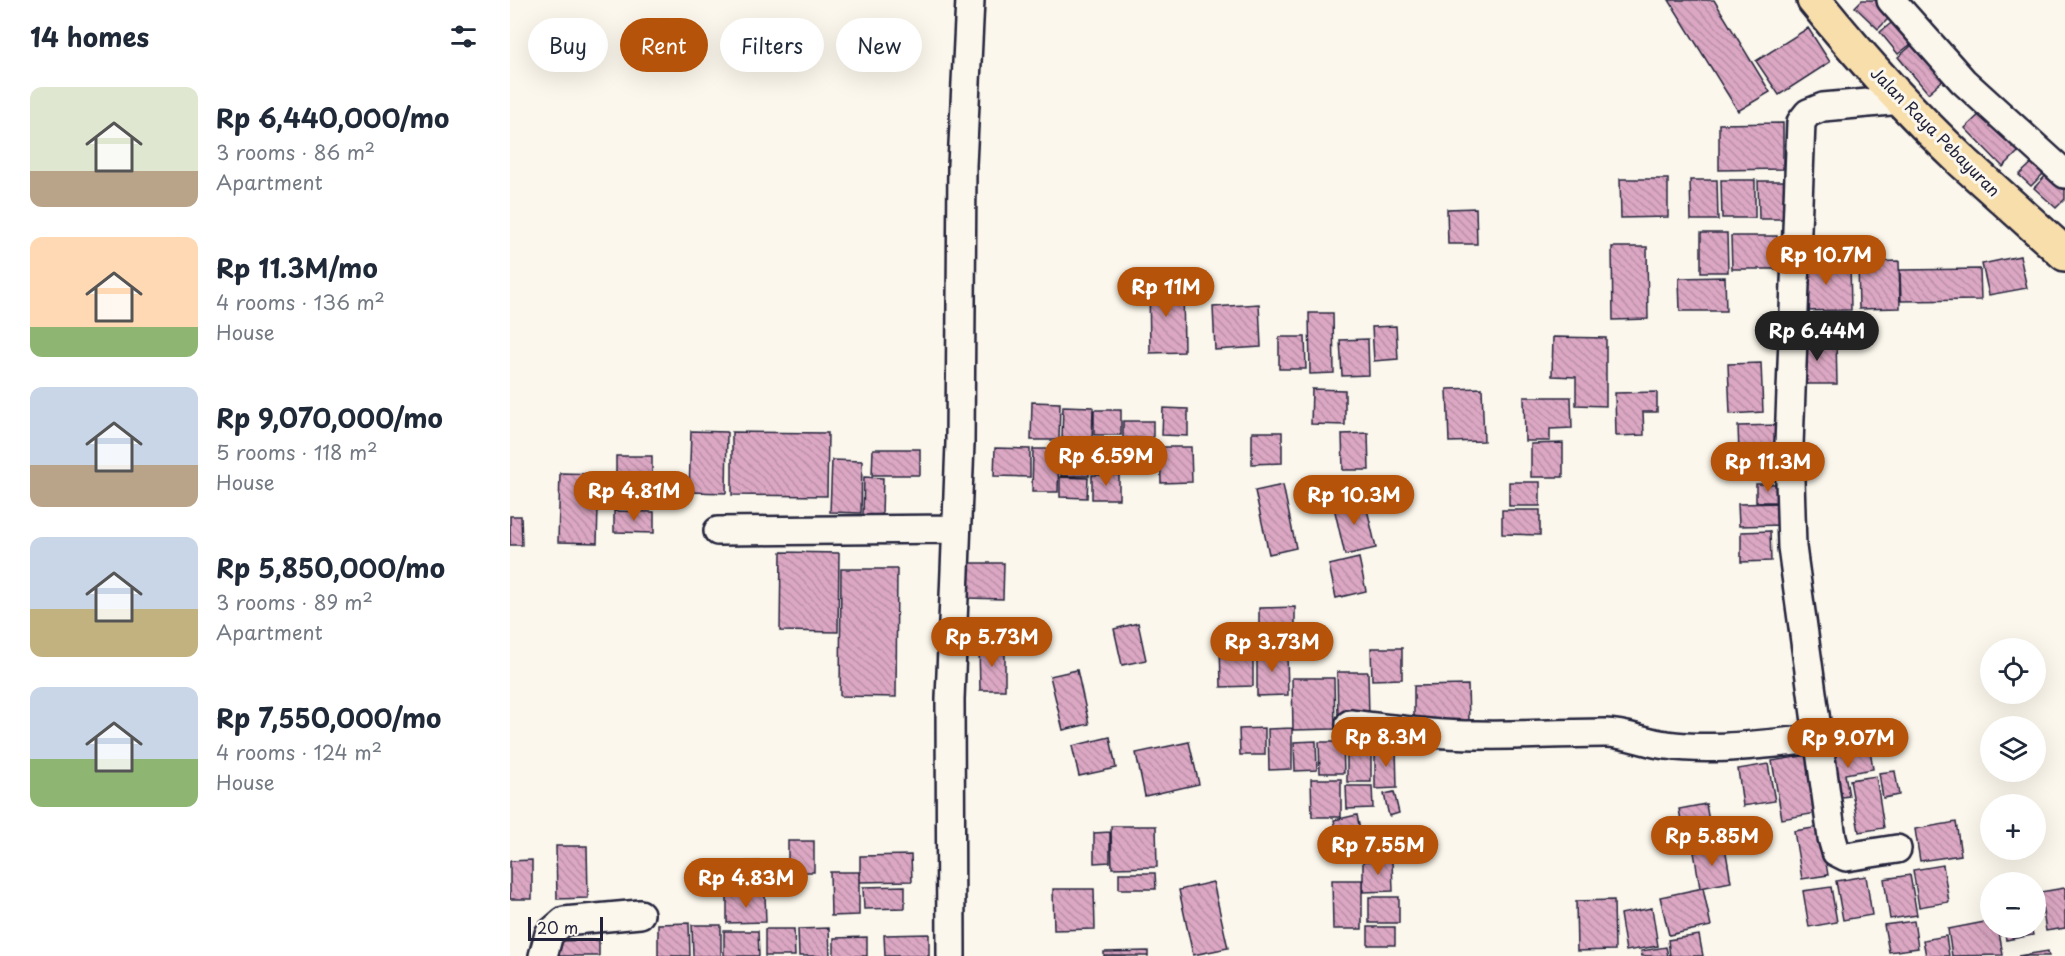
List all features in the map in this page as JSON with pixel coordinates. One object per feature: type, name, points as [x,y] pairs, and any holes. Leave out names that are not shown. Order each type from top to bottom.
[{"type":"main road","name":"Jalan Raya Pebayuran","points":[[1814,0],[1902,100],[1962,160],[2065,254]]},
{"type":"street","points":[[951,956],[950,699],[960,443],[962,165],[970,0]]},
{"type":"street","points":[[1891,0],[1963,81],[2065,174]]},
{"type":"street","points":[[1897,849],[1846,856],[1836,852],[1832,838],[1792,547],[1789,445],[1801,122],[1808,113],[1823,107],[1902,100]]},
{"type":"street","points":[[717,531],[956,529]]},
{"type":"street","points":[[1350,724],[1415,732],[1477,735],[1607,733],[1630,735],[1667,745],[1685,747],[1817,739]]},
{"type":"street","points":[[543,956],[549,934],[564,921],[640,914]]},
{"type":"building","points":[[1669,0],[1714,0],[1770,92],[1738,111]]},
{"type":"building","points":[[1862,0],[1883,0],[1895,12],[1878,29],[1855,7]]},
{"type":"building","points":[[1900,16],[1919,38],[1898,54],[1880,32]]},
{"type":"building","points":[[1808,28],[1830,62],[1779,95],[1756,61]]},
{"type":"building","points":[[1918,40],[1949,75],[1928,93],[1898,57]]},
{"type":"building","points":[[1984,110],[2022,148],[2003,167],[1965,128]]},
{"type":"building","points":[[1783,123],[1783,169],[1719,170],[1719,124]]},
{"type":"building","points":[[2036,159],[2047,170],[2031,186],[2019,175]]},
{"type":"building","points":[[2050,171],[2065,184],[2065,199],[2056,208],[2034,188]]},
{"type":"building","points":[[1620,179],[1668,179],[1668,217],[1621,218]]},
{"type":"building","points":[[1690,180],[1717,180],[1718,220],[1691,220]]},
{"type":"building","points":[[1721,180],[1755,180],[1755,218],[1722,218]]},
{"type":"building","points":[[1758,181],[1792,181],[1792,219],[1759,219]]},
{"type":"building","points":[[1476,208],[1477,244],[1448,244],[1447,209]]},
{"type":"building","points":[[1701,233],[1727,233],[1728,272],[1701,272]]},
{"type":"building","points":[[1731,236],[1777,236],[1778,269],[1732,269]]},
{"type":"building","points":[[1612,247],[1647,247],[1648,319],[1613,320]]},
{"type":"building","points":[[2020,256],[2027,288],[1989,295],[1982,264]]},
{"type":"building","points":[[1899,261],[1900,308],[1859,309],[1858,262]]},
{"type":"building","points":[[1802,262],[1850,262],[1851,310],[1803,311]]},
{"type":"building","points":[[1980,269],[1981,300],[1901,301],[1900,270]]},
{"type":"building","points":[[1725,277],[1726,311],[1680,311],[1679,278]]},
{"type":"building","points":[[1149,283],[1183,283],[1184,352],[1150,353]]},
{"type":"building","points":[[1259,304],[1261,347],[1215,350],[1213,307]]},
{"type":"building","points":[[1309,313],[1333,313],[1334,373],[1310,374]]},
{"type":"building","points":[[1396,326],[1398,359],[1374,361],[1372,327]]},
{"type":"building","points":[[1279,337],[1305,337],[1306,369],[1279,369]]},
{"type":"building","points":[[1553,337],[1606,338],[1606,406],[1576,405],[1576,377],[1552,376]]},
{"type":"building","points":[[1368,339],[1369,375],[1342,376],[1340,340]]},
{"type":"building","points":[[1836,339],[1837,384],[1797,384],[1797,340]]},
{"type":"building","points":[[1761,363],[1763,412],[1730,414],[1728,364]]},
{"type":"building","points":[[1482,388],[1484,441],[1449,442],[1447,389]]},
{"type":"building","points":[[1312,389],[1345,390],[1345,425],[1311,424]]},
{"type":"building","points":[[1657,392],[1657,412],[1643,412],[1644,435],[1616,436],[1615,393]]},
{"type":"building","points":[[1524,397],[1571,397],[1572,428],[1550,429],[1550,441],[1525,441]]},
{"type":"building","points":[[1032,402],[1060,403],[1059,440],[1031,440]]},
{"type":"building","points":[[1063,406],[1093,407],[1092,439],[1062,438]]},
{"type":"building","points":[[1163,408],[1188,409],[1188,436],[1162,435]]},
{"type":"building","points":[[1094,410],[1121,410],[1121,435],[1094,435]]},
{"type":"building","points":[[1123,421],[1153,421],[1153,438],[1123,438]]},
{"type":"building","points":[[1779,425],[1780,452],[1739,453],[1738,426]]},
{"type":"building","points":[[691,431],[727,432],[726,493],[689,492]]},
{"type":"building","points":[[732,432],[828,433],[827,496],[732,495]]},
{"type":"building","points":[[1252,432],[1282,432],[1282,463],[1252,464]]},
{"type":"building","points":[[1368,433],[1369,470],[1343,470],[1342,434]]},
{"type":"building","points":[[1563,443],[1563,477],[1531,477],[1531,444]]},
{"type":"building","points":[[1160,447],[1191,447],[1192,482],[1161,483]]},
{"type":"building","points":[[995,448],[1030,449],[1030,477],[994,476]]},
{"type":"building","points":[[873,449],[920,449],[920,475],[872,475]]},
{"type":"building","points":[[1033,449],[1059,449],[1058,492],[1032,492]]},
{"type":"building","points":[[1092,449],[1119,449],[1119,470],[1092,470]]},
{"type":"building","points":[[1061,453],[1089,453],[1089,476],[1061,476]]},
{"type":"building","points":[[616,456],[652,456],[652,483],[616,483]]},
{"type":"building","points":[[832,460],[862,461],[861,513],[830,512]]},
{"type":"building","points":[[560,473],[599,474],[597,543],[558,542]]},
{"type":"building","points":[[1092,475],[1119,475],[1119,499],[1092,499]]},
{"type":"building","points":[[864,477],[883,478],[882,515],[863,515]]},
{"type":"building","points":[[1060,477],[1088,478],[1087,498],[1060,497]]},
{"type":"building","points":[[1509,482],[1540,482],[1540,506],[1509,506]]},
{"type":"building","points":[[1756,484],[1780,484],[1780,502],[1756,502]]},
{"type":"building","points":[[1283,485],[1296,548],[1269,554],[1255,491]]},
{"type":"building","points":[[1364,496],[1376,548],[1345,555],[1333,503]]},
{"type":"building","points":[[1784,503],[1784,525],[1739,526],[1738,504]]},
{"type":"building","points":[[1502,510],[1540,510],[1540,535],[1502,534]]},
{"type":"building","points":[[614,511],[654,512],[654,533],[614,532]]},
{"type":"building","points":[[510,516],[521,516],[522,545],[510,545]]},
{"type":"building","points":[[1770,531],[1771,561],[1741,562],[1741,532]]},
{"type":"building","points":[[781,552],[839,553],[838,632],[780,631]]},
{"type":"building","points":[[1359,558],[1366,591],[1336,598],[1329,565]]},
{"type":"building","points":[[967,563],[1004,563],[1003,599],[967,598]]},
{"type":"building","points":[[841,569],[897,569],[896,697],[840,696]]},
{"type":"building","points":[[1295,607],[1295,640],[1259,641],[1259,608]]},
{"type":"building","points":[[1138,623],[1146,660],[1122,665],[1114,629]]},
{"type":"building","points":[[1220,643],[1253,643],[1253,686],[1221,687]]},
{"type":"building","points":[[979,646],[1005,646],[1005,690],[980,690]]},
{"type":"building","points":[[1371,648],[1402,648],[1402,679],[1372,680]]},
{"type":"building","points":[[1257,651],[1287,651],[1288,695],[1257,696]]},
{"type":"building","points":[[1077,670],[1089,724],[1063,730],[1050,676]]},
{"type":"building","points":[[1337,672],[1368,672],[1369,718],[1338,718]]},
{"type":"building","points":[[1292,678],[1334,678],[1335,729],[1293,730]]},
{"type":"building","points":[[1468,685],[1469,721],[1414,721],[1414,686]]},
{"type":"building","points":[[1265,728],[1265,755],[1240,755],[1239,729]]},
{"type":"building","points":[[1292,728],[1292,769],[1269,770],[1268,729]]},
{"type":"building","points":[[1110,737],[1116,768],[1079,776],[1072,746]]},
{"type":"building","points":[[1316,741],[1317,770],[1295,771],[1294,742]]},
{"type":"building","points":[[1189,742],[1199,784],[1145,796],[1136,753]]},
{"type":"building","points":[[1319,742],[1343,742],[1344,773],[1320,773]]},
{"type":"building","points":[[1375,748],[1396,748],[1397,788],[1375,789]]},
{"type":"building","points":[[1347,749],[1371,749],[1371,782],[1347,782]]},
{"type":"building","points":[[1870,749],[1873,769],[1845,774],[1849,796],[1835,798],[1829,755]]},
{"type":"building","points":[[1808,755],[1817,813],[1782,819],[1772,761]]},
{"type":"building","points":[[1768,764],[1775,801],[1743,806],[1738,769]]},
{"type":"building","points":[[1895,771],[1899,795],[1883,798],[1879,773]]},
{"type":"building","points":[[1876,776],[1884,828],[1859,832],[1850,780]]},
{"type":"building","points":[[1311,779],[1341,779],[1341,817],[1312,817]]},
{"type":"building","points":[[1346,786],[1372,786],[1373,808],[1347,809]]},
{"type":"building","points":[[1394,792],[1399,813],[1389,816],[1384,794]]},
{"type":"building","points":[[1706,804],[1712,839],[1685,843],[1679,809]]},
{"type":"building","points":[[1357,815],[1364,850],[1342,855],[1334,820]]},
{"type":"building","points":[[1956,822],[1961,855],[1920,861],[1915,829]]},
{"type":"building","points":[[1111,826],[1156,826],[1157,867],[1112,868]]},
{"type":"building","points":[[1820,827],[1828,875],[1802,879],[1794,831]]},
{"type":"building","points":[[1110,832],[1110,862],[1094,863],[1094,833]]},
{"type":"building","points":[[788,841],[814,841],[814,872],[788,872]]},
{"type":"building","points":[[556,846],[587,846],[588,898],[557,899]]},
{"type":"building","points":[[1725,847],[1731,882],[1700,888],[1694,852]]},
{"type":"building","points":[[911,855],[912,881],[860,882],[860,856]]},
{"type":"building","points":[[532,860],[532,899],[510,899],[510,861]]},
{"type":"building","points":[[781,861],[781,887],[730,887],[729,862]]},
{"type":"building","points":[[1363,861],[1392,861],[1393,891],[1363,892]]},
{"type":"building","points":[[1943,865],[1949,902],[1919,907],[1913,870]]},
{"type":"building","points":[[830,872],[859,872],[859,915],[831,916]]},
{"type":"building","points":[[1119,873],[1155,873],[1156,889],[1119,889]]},
{"type":"building","points":[[1910,875],[1917,915],[1890,919],[1884,879]]},
{"type":"building","points":[[1866,876],[1872,915],[1843,920],[1836,881]]},
{"type":"building","points":[[1332,880],[1362,880],[1362,929],[1333,929]]},
{"type":"building","points":[[1213,882],[1228,948],[1193,955],[1179,890]]},
{"type":"building","points":[[905,886],[905,908],[864,909],[863,887]]},
{"type":"building","points":[[1831,887],[1837,922],[1809,927],[1803,891]]},
{"type":"building","points":[[1703,888],[1711,926],[1669,935],[1660,897]]},
{"type":"building","points":[[2065,888],[2065,928],[2046,931],[2046,891]]},
{"type":"building","points":[[1053,889],[1094,889],[1095,929],[1054,930]]},
{"type":"building","points":[[727,895],[765,895],[766,922],[727,923]]},
{"type":"building","points":[[1369,897],[1399,897],[1399,923],[1369,923]]},
{"type":"building","points":[[1614,900],[1615,950],[1577,951],[1576,901]]},
{"type":"building","points":[[1652,908],[1658,946],[1626,951],[1620,914]]},
{"type":"building","points":[[1914,921],[1918,948],[1889,952],[1884,925]]},
{"type":"building","points":[[689,923],[690,956],[658,956],[658,924]]},
{"type":"building","points":[[1980,923],[1980,938],[2000,938],[2003,955],[1952,956],[1948,929]]},
{"type":"building","points":[[692,925],[721,925],[721,956],[693,956]]},
{"type":"building","points":[[1368,927],[1395,927],[1395,945],[1368,945]]},
{"type":"building","points":[[829,928],[830,956],[799,956],[798,929]]},
{"type":"building","points":[[765,929],[794,929],[795,956],[765,956]]},
{"type":"building","points":[[724,931],[758,931],[759,956],[724,956]]},
{"type":"building","points":[[929,934],[929,956],[885,956],[884,935]]},
{"type":"building","points":[[1699,935],[1703,956],[1670,956],[1668,940]]},
{"type":"building","points":[[1946,936],[1949,956],[1926,956],[1923,940]]},
{"type":"building","points":[[867,937],[867,956],[834,956],[834,938]]},
{"type":"building","points":[[599,940],[599,956],[556,956],[555,941]]},
{"type":"building","points":[[1666,947],[1668,956],[1642,956],[1641,951]]},
{"type":"building","points":[[1148,951],[1148,956],[1104,956],[1104,952]]},
{"type":"building","points":[[2048,951],[2049,956],[2018,956]]}]
